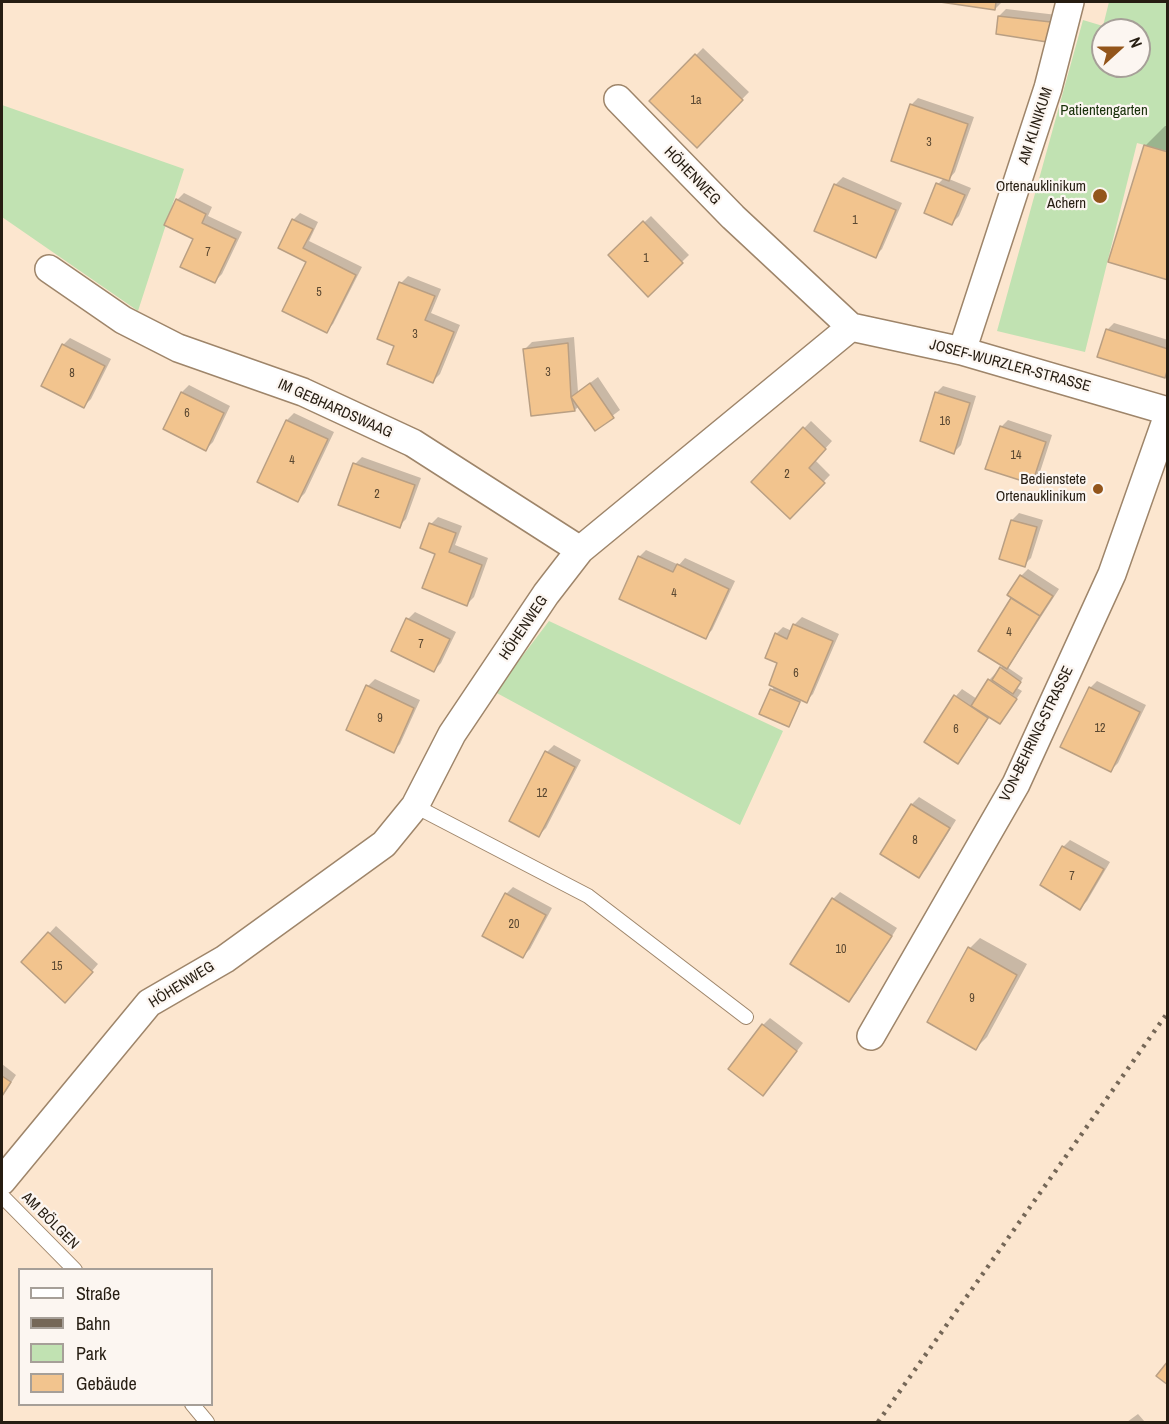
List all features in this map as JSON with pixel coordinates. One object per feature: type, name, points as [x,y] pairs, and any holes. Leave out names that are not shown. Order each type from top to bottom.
[{"type":"street","name":"AM KLINIKUM","points":[[962,351],[1048,88],[1070,2]]},
{"type":"street","name":"HÖHENWEG","points":[[2,1180],[149,1003],[225,958],[384,844],[415,806],[452,734],[546,594],[580,550],[851,327],[733,217],[618,99]]},
{"type":"street","name":"IM GEBHARDSWAAG","points":[[49,269],[123,320],[178,348],[303,392],[413,443],[580,550]]},
{"type":"street","name":"JOSEF-WURZLER-STRASSE","points":[[851,327],[962,351],[1167,413]]},
{"type":"street","name":"VON-BEHRING-STRASSE","points":[[871,1036],[1016,784],[1112,574],[1167,413]]},
{"type":"lane","points":[[415,806],[588,896],[746,1017]]},
{"type":"lane","name":"AM BÖLGEN","points":[[2,1196],[74,1268]]},
{"type":"lane","points":[[194,1406],[207,1422]]},
{"type":"green space","name":"Patientengarten","points":[[1109,2],[1167,2],[1167,151],[1137,143],[1085,352],[997,331],[1083,20],[1091,22],[1091,78],[1151,78],[1151,18],[1105,18]]},
{"type":"green space","points":[[2,105],[184,169],[138,311],[2,217]]},
{"type":"green space","points":[[549,621],[783,731],[740,825],[495,692]]},
{"type":"building","points":[[940,2],[996,2],[995,10]]},
{"type":"building","points":[[998,16],[1051,22],[1047,42],[996,34]]},
{"type":"building","points":[[695,54],[743,100],[697,148],[649,101]]},
{"type":"building","points":[[910,104],[968,124],[949,181],[891,161]]},
{"type":"building","points":[[1144,145],[1168,152],[1168,280],[1108,262]]},
{"type":"building","points":[[936,183],[965,195],[952,225],[924,213]]},
{"type":"building","points":[[834,184],[896,210],[876,258],[814,231]]},
{"type":"building","points":[[176,199],[206,214],[202,223],[236,239],[215,283],[180,267],[193,239],[164,225]]},
{"type":"building","points":[[292,219],[313,229],[303,248],[356,275],[327,333],[282,311],[306,262],[278,248]]},
{"type":"building","points":[[643,221],[683,263],[648,297],[608,255]]},
{"type":"building","points":[[399,282],[435,296],[425,320],[454,332],[433,383],[387,364],[394,346],[377,339]]},
{"type":"building","points":[[1106,329],[1168,349],[1168,368],[1165,378],[1097,357]]},
{"type":"building","points":[[568,343],[571,397],[575,411],[531,416],[523,349]]},
{"type":"building","points":[[62,344],[105,366],[84,408],[41,386]]},
{"type":"building","points":[[590,383],[614,418],[595,431],[571,397]]},
{"type":"building","points":[[181,392],[224,413],[206,451],[163,429]]},
{"type":"building","points":[[935,392],[970,403],[954,454],[920,441]]},
{"type":"building","points":[[286,420],[328,439],[298,502],[257,482]]},
{"type":"building","points":[[1000,426],[1046,442],[1032,484],[985,469]]},
{"type":"building","points":[[803,427],[826,449],[809,468],[825,483],[790,519],[751,482]]},
{"type":"building","points":[[353,463],[415,485],[400,528],[338,505]]},
{"type":"building","points":[[1011,520],[1037,527],[1025,567],[999,559]]},
{"type":"building","points":[[429,523],[456,533],[449,552],[482,565],[467,606],[422,588],[435,554],[420,548]]},
{"type":"building","points":[[638,556],[673,572],[677,564],[729,589],[706,639],[619,599]]},
{"type":"building","points":[[1020,575],[1053,596],[1040,616],[1007,595]]},
{"type":"building","points":[[1011,598],[1040,616],[1007,669],[978,651]]},
{"type":"building","points":[[406,618],[450,639],[434,672],[391,651]]},
{"type":"building","points":[[793,624],[833,641],[807,703],[769,685],[777,663],[765,658],[775,633],[787,639]]},
{"type":"building","points":[[1000,667],[1021,682],[1013,694],[992,680]]},
{"type":"building","points":[[988,679],[1017,699],[1000,724],[971,706]]},
{"type":"building","points":[[366,685],[414,708],[394,753],[346,730]]},
{"type":"building","points":[[1089,687],[1140,712],[1111,772],[1060,747]]},
{"type":"building","points":[[770,689],[800,702],[789,727],[759,714]]},
{"type":"building","points":[[954,695],[988,718],[958,764],[924,742]]},
{"type":"building","points":[[545,751],[575,767],[539,837],[509,821]]},
{"type":"building","points":[[911,804],[950,828],[919,878],[880,854]]},
{"type":"building","points":[[1062,846],[1104,869],[1080,910],[1040,885]]},
{"type":"building","points":[[505,893],[546,915],[523,958],[482,936]]},
{"type":"building","points":[[832,898],[892,936],[849,1002],[790,964]]},
{"type":"building","points":[[48,932],[93,972],[65,1003],[21,962]]},
{"type":"building","points":[[968,947],[1017,975],[976,1050],[927,1022]]},
{"type":"building","points":[[762,1024],[797,1051],[763,1096],[728,1069]]},
{"type":"building","points":[[2,1076],[11,1082],[2,1096]]},
{"type":"building","points":[[1168,1361],[1168,1385],[1156,1376]]},
{"type":"railway","points":[[878,1422],[1168,1012]]},
{"type":"place","name":"Ortenauklinikum Achern","points":[[1100,196]]},
{"type":"place","name":"Bedienstete Ortenauklinikum","points":[[1098,489]]}]
